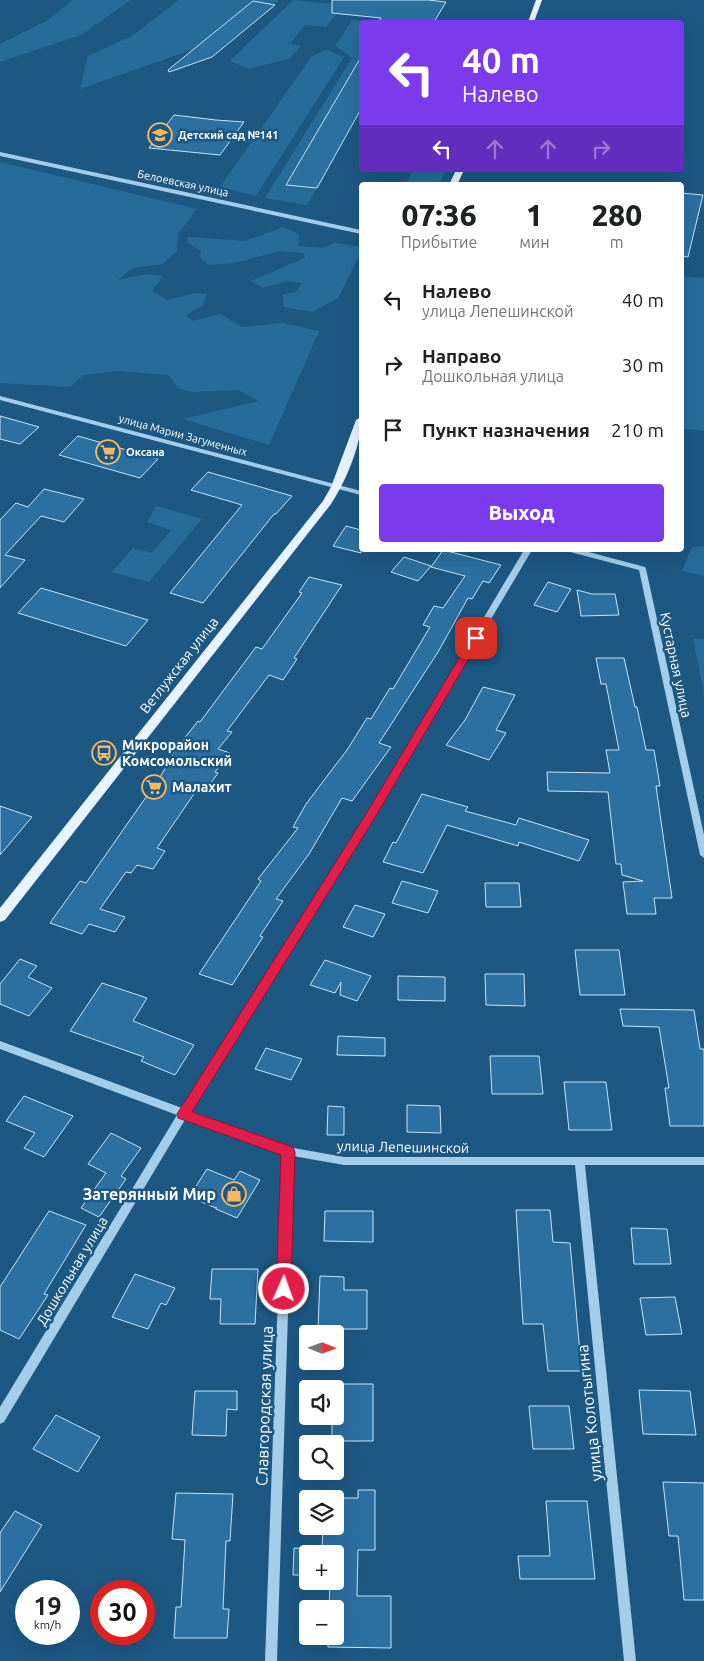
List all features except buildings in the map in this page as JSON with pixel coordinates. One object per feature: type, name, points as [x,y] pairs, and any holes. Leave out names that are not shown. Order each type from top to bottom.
[{"type":"main road","points":[[532,20],[539,0]]},
{"type":"main road","name":"Ветлужская улица","points":[[0,917],[326,502],[336,487],[359,425]]},
{"type":"street","name":"Белоевская улица","points":[[0,154],[359,232]]},
{"type":"street","name":"улица Марии Загуменных","points":[[0,398],[359,493]]},
{"type":"street","name":"Дошкольная улица","points":[[0,1418],[183,1114],[370,816],[527,552]]},
{"type":"street","name":"Кустарная улица","points":[[580,552],[642,569],[704,855]]},
{"type":"street","name":"улица Лепешинской","points":[[0,1045],[288,1152],[344,1161],[580,1163],[704,1161]]},
{"type":"street","name":"Славгородская улица","points":[[271,1661],[288,1152]]},
{"type":"street","name":"улица Колотыгина","points":[[580,1163],[630,1661]]},
{"type":"shaded area","points":[[73,0],[131,0],[81,35],[0,62],[0,44],[48,20]]},
{"type":"shaded area","points":[[179,0],[278,0],[275,5],[253,1],[194,49],[80,89],[88,56],[132,36]]},
{"type":"shaded area","points":[[293,0],[343,5],[326,27],[305,25],[290,44],[301,46],[290,58],[249,69],[230,61]]},
{"type":"shaded area","points":[[352,20],[359,21],[359,60],[286,185],[317,188],[307,205],[265,198],[352,58],[335,46]]},
{"type":"shaded area","points":[[326,50],[344,57],[256,196],[220,187],[312,56]]},
{"type":"shaded area","points":[[0,162],[197,209],[178,234],[177,251],[163,264],[133,268],[117,280],[147,274],[163,276],[152,291],[167,300],[195,293],[207,294],[203,305],[186,315],[193,321],[220,314],[242,327],[284,323],[319,331],[269,445],[183,419],[259,401],[238,390],[191,392],[178,388],[169,375],[117,371],[84,375],[70,387],[0,383]]},
{"type":"shaded area","points":[[412,172],[445,172],[440,182],[407,182]]},
{"type":"shaded area","points":[[283,227],[299,234],[298,246],[322,248],[336,243],[359,247],[359,256],[338,298],[312,312],[284,307],[282,295],[296,292],[302,283],[288,281],[263,288],[251,281],[305,258],[303,253],[279,251],[235,263],[209,265],[200,258],[201,251],[188,243],[187,237],[245,241]]},
{"type":"shaded area","points":[[684,276],[704,278],[704,431],[684,428]]},
{"type":"shaded area","points":[[156,506],[202,519],[149,582],[112,572],[133,548],[152,553],[171,530],[147,522]]},
{"type":"shaded area","points":[[704,546],[704,576],[682,571],[692,547]]},
{"type":"shaded area","points":[[693,639],[704,639],[704,693]]},
{"type":"place","name":"Детский сад №141","points":[[160,135]]},
{"type":"place","name":"Оксана","points":[[108,452]]},
{"type":"place","name":"Микрорайон Комсомольский","points":[[104,753]]},
{"type":"place","name":"Малахит","points":[[154,787]]},
{"type":"place","name":"Затерянный Мир","points":[[234,1194]]},
{"type":"route","points":[[284,1289],[288,1152],[183,1114],[370,816],[476,638]]}]
